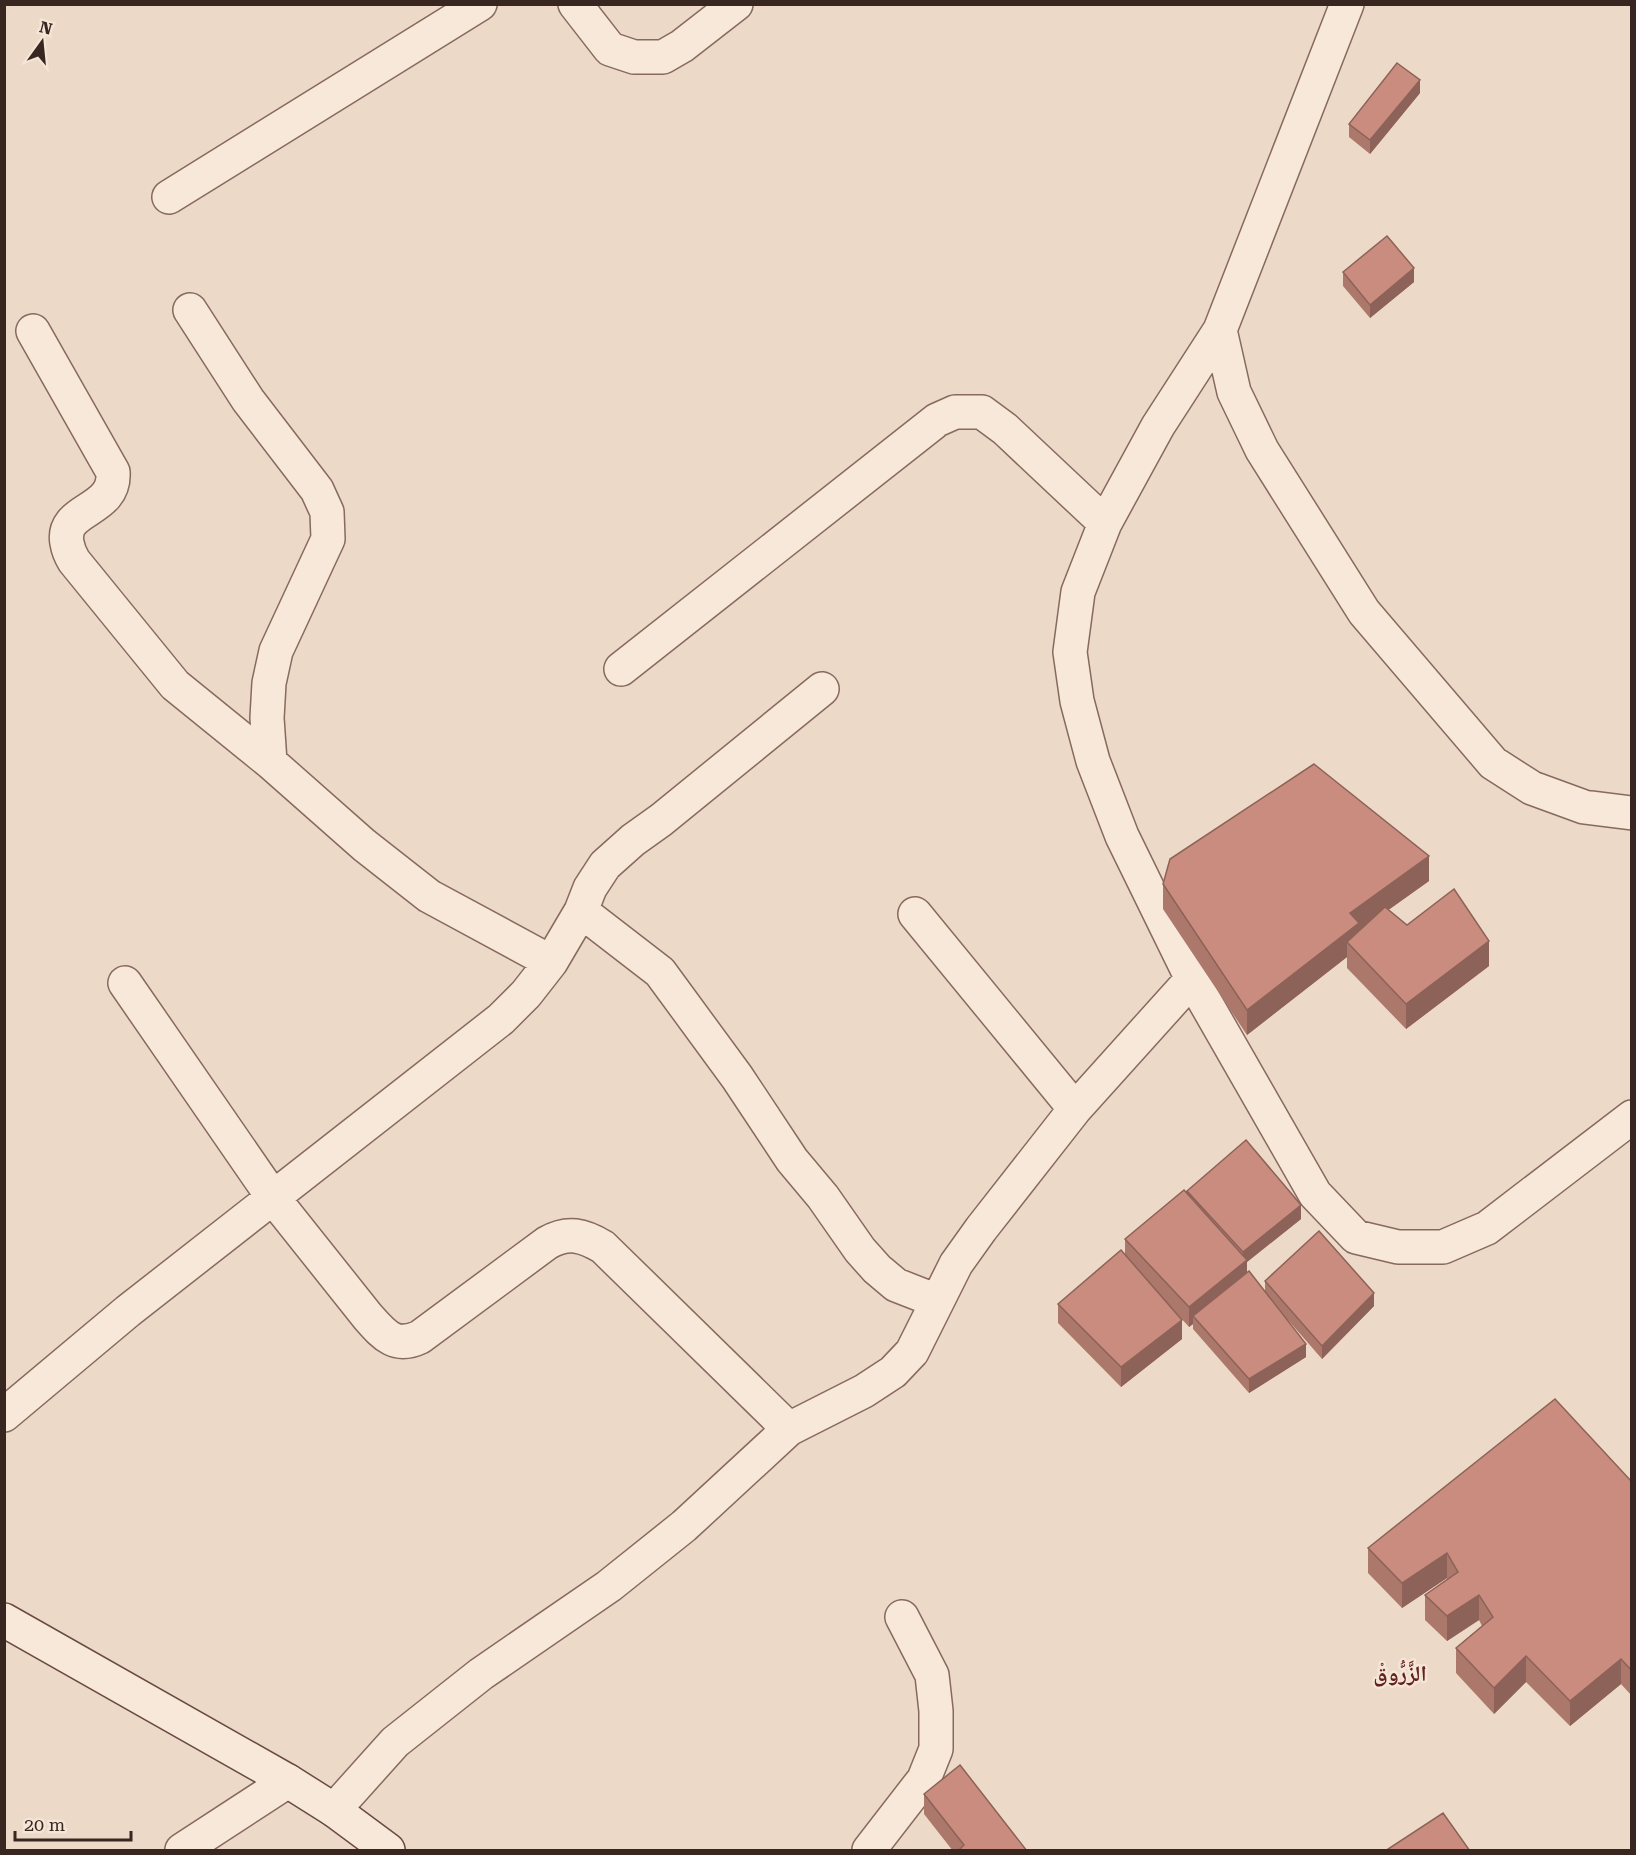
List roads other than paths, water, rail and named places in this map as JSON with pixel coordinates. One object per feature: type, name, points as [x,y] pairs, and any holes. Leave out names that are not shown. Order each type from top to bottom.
[{"type":"street","points":[[169,197],[480,4]]},
{"type":"street","points":[[575,4],[610,49],[634,57],[663,57],[682,46],[736,4]]},
{"type":"street","points":[[1347,4],[1220,330],[1158,426],[1105,523],[1078,592],[1070,652],[1077,701],[1093,761],[1122,836],[1192,979],[1315,1194],[1356,1237],[1398,1247],[1443,1247],[1487,1228],[1632,1117]]},
{"type":"street","points":[[190,310],[248,400],[317,490],[327,512],[328,538],[276,651],[269,683],[270,762]]},
{"type":"street","points":[[1220,330],[1234,392],[1262,450],[1364,612],[1435,697],[1493,762],[1532,788],[1584,807],[1632,813]]},
{"type":"street","points":[[33,331],[113,472],[114,482],[106,497],[72,521],[67,529],[67,543],[74,561],[175,685],[270,762],[364,845],[429,896],[550,962]]},
{"type":"street","points":[[621,669],[937,420],[955,412],[982,412],[1005,429],[1105,523]]},
{"type":"street","points":[[4,1415],[128,1311],[274,1199],[501,1019],[526,994],[550,962],[581,911],[590,888],[605,866],[633,840],[661,820],[822,689]]},
{"type":"street","points":[[581,911],[660,972],[737,1077],[792,1161],[823,1197],[876,1269],[896,1285],[937,1301]]},
{"type":"street","points":[[915,914],[1075,1109]]},
{"type":"street","points":[[334,1809],[395,1742],[480,1674],[609,1586],[684,1526],[789,1429],[864,1391],[893,1372],[912,1352],[956,1264],[981,1228],[1075,1109],[1192,979]]},
{"type":"street","points":[[125,983],[274,1199],[384,1334],[398,1342],[409,1342],[420,1337],[558,1236],[590,1239],[603,1247],[789,1429]]},
{"type":"street","points":[[869,1851],[924,1779],[936,1749],[936,1711],[932,1675],[902,1617]]},
{"type":"street","points":[[4,1620],[288,1781],[334,1809],[387,1851]]},
{"type":"street","points":[[182,1851],[288,1781]]},
{"type":"district","name":"الزَّرُّوقْ","points":[[1400,1673]]}]
